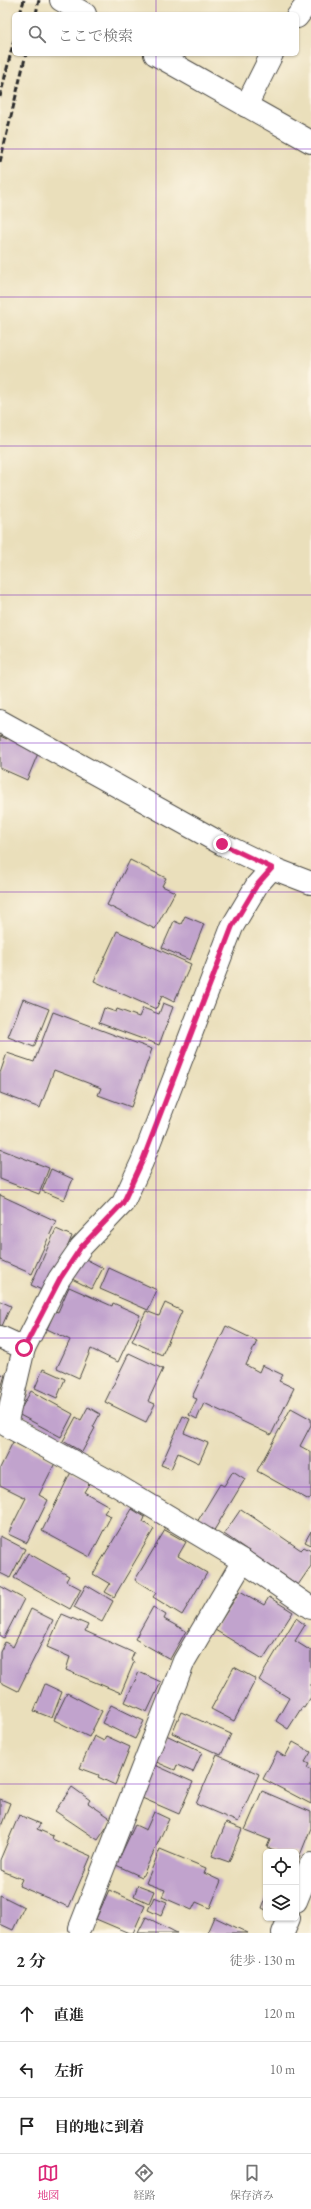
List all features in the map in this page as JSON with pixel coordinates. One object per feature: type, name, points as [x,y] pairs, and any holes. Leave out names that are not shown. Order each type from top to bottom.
[{"type":"street","points":[[61,0],[82,12]]},
{"type":"street","points":[[299,14],[310,0]]},
{"type":"street","points":[[158,56],[311,142]]},
{"type":"street","points":[[246,106],[271,56]]},
{"type":"street","points":[[0,721],[222,844],[272,868],[311,883]]},
{"type":"street","points":[[272,868],[257,885],[232,927],[142,1162],[123,1203],[81,1247],[60,1279],[24,1348],[3,1432],[116,1485],[243,1561],[311,1608]]},
{"type":"street","points":[[0,1337],[24,1348]]},
{"type":"street","points":[[80,1931],[184,1661],[243,1561]]},
{"type":"street","points":[[299,1894],[311,1864]]},
{"type":"street","points":[[283,1933],[288,1921]]},
{"type":"building","points":[[9,734],[39,751],[27,780],[0,768],[0,736],[7,739]]},
{"type":"building","points":[[130,860],[166,878],[162,886],[175,892],[155,929],[107,905]]},
{"type":"building","points":[[185,916],[204,924],[190,960],[162,948],[174,921],[181,924]]},
{"type":"building","points":[[117,931],[191,964],[174,1002],[162,996],[156,1009],[94,981]]},
{"type":"building","points":[[23,999],[49,1009],[34,1047],[8,1037]]},
{"type":"building","points":[[163,1003],[173,1007],[159,1045],[99,1023],[104,1008],[116,1012],[117,1009],[139,1017],[143,1008],[159,1014]]},
{"type":"building","points":[[53,1012],[152,1049],[131,1107],[98,1095],[101,1088],[54,1070],[40,1108],[0,1093],[0,1073],[7,1053],[34,1062]]},
{"type":"building","points":[[0,1149],[49,1168],[39,1194],[0,1179]]},
{"type":"building","points":[[51,1169],[73,1179],[64,1200],[42,1191]]},
{"type":"building","points":[[0,1195],[56,1221],[32,1274],[0,1260]]},
{"type":"building","points":[[56,1229],[72,1236],[48,1293],[31,1285]]},
{"type":"building","points":[[80,1256],[103,1268],[92,1289],[70,1278]]},
{"type":"building","points":[[109,1268],[157,1290],[148,1310],[100,1289]]},
{"type":"building","points":[[69,1287],[112,1306],[113,1303],[140,1315],[118,1362],[91,1349],[79,1378],[57,1368],[70,1340],[47,1329],[55,1311],[58,1312]]},
{"type":"building","points":[[0,1301],[11,1306],[2,1326],[0,1325]]},
{"type":"building","points":[[165,1303],[182,1311],[162,1355],[132,1341],[146,1311],[159,1316]]},
{"type":"building","points":[[226,1326],[257,1341],[246,1365],[259,1372],[262,1365],[283,1375],[279,1381],[294,1388],[271,1435],[204,1403],[197,1419],[189,1415],[197,1399],[192,1397]]},
{"type":"building","points":[[129,1353],[163,1369],[148,1401],[155,1404],[146,1422],[105,1402]]},
{"type":"building","points":[[43,1369],[65,1379],[57,1398],[35,1388]]},
{"type":"building","points":[[0,1374],[5,1375],[0,1391]]},
{"type":"building","points":[[31,1391],[73,1414],[61,1437],[18,1414]]},
{"type":"building","points":[[88,1407],[100,1414],[93,1427],[95,1428],[82,1452],[63,1441],[76,1417],[81,1420]]},
{"type":"building","points":[[291,1408],[311,1419],[311,1425],[300,1446],[311,1452],[311,1497],[309,1500],[257,1471]]},
{"type":"building","points":[[183,1416],[190,1419],[184,1433],[208,1443],[199,1463],[178,1453],[171,1469],[161,1465]]},
{"type":"building","points":[[13,1442],[55,1463],[39,1495],[48,1500],[27,1543],[8,1534],[26,1498],[0,1485],[0,1468]]},
{"type":"building","points":[[233,1471],[245,1479],[213,1532],[197,1522],[220,1484],[224,1486]]},
{"type":"building","points":[[71,1472],[90,1482],[84,1492],[109,1506],[104,1513],[111,1516],[90,1557],[42,1531]]},
{"type":"building","points":[[132,1509],[145,1517],[143,1522],[154,1529],[114,1597],[105,1592],[110,1584],[93,1574]]},
{"type":"building","points":[[241,1509],[301,1550],[304,1547],[311,1551],[311,1566],[298,1585],[224,1534]]},
{"type":"building","points":[[165,1530],[186,1542],[178,1556],[207,1573],[182,1615],[153,1597],[156,1593],[135,1580]]},
{"type":"building","points":[[311,1531],[311,1545],[305,1542]]},
{"type":"building","points":[[0,1536],[25,1549],[10,1578],[0,1573]]},
{"type":"building","points":[[28,1553],[69,1576],[66,1581],[81,1589],[70,1609],[14,1578]]},
{"type":"building","points":[[86,1585],[113,1601],[102,1622],[74,1607]]},
{"type":"building","points":[[0,1586],[24,1599],[4,1638],[0,1635]]},
{"type":"building","points":[[240,1591],[264,1605],[269,1597],[293,1612],[263,1659],[215,1630]]},
{"type":"building","points":[[153,1607],[166,1615],[164,1619],[186,1631],[170,1659],[135,1639]]},
{"type":"building","points":[[31,1609],[53,1620],[18,1691],[0,1682],[0,1652],[5,1642],[13,1647]]},
{"type":"building","points":[[62,1614],[88,1625],[85,1631],[134,1653],[131,1660],[134,1662],[121,1693],[66,1670],[70,1657],[47,1647]]},
{"type":"building","points":[[296,1618],[305,1625],[295,1641],[311,1651],[311,1697],[304,1708],[302,1707],[288,1729],[276,1721],[289,1698],[259,1680]]},
{"type":"building","points":[[234,1667],[256,1679],[234,1721],[211,1709]]},
{"type":"building","points":[[139,1672],[161,1682],[147,1712],[125,1702]]},
{"type":"building","points":[[45,1684],[62,1692],[52,1718],[34,1711]]},
{"type":"building","points":[[67,1693],[102,1711],[89,1737],[54,1720]]},
{"type":"building","points":[[111,1705],[144,1721],[135,1739],[102,1723]]},
{"type":"building","points":[[181,1712],[231,1734],[221,1755],[172,1733]]},
{"type":"building","points":[[166,1735],[202,1752],[193,1772],[177,1765],[175,1770],[154,1761]]},
{"type":"building","points":[[94,1736],[104,1741],[106,1736],[130,1747],[115,1785],[98,1777],[99,1775],[80,1768]]},
{"type":"building","points":[[293,1742],[311,1752],[305,1762],[309,1764],[307,1768],[311,1770],[311,1804],[263,1779],[277,1752],[285,1757]]},
{"type":"building","points":[[217,1755],[259,1774],[238,1822],[196,1804]]},
{"type":"building","points":[[155,1765],[193,1782],[179,1814],[142,1798]]},
{"type":"building","points":[[72,1787],[90,1800],[88,1803],[112,1819],[98,1840],[55,1811]]},
{"type":"building","points":[[262,1791],[311,1812],[311,1828],[299,1858],[299,1849],[271,1849],[267,1847],[270,1840],[245,1830]]},
{"type":"building","points":[[0,1799],[10,1803],[0,1829]]},
{"type":"building","points":[[154,1812],[169,1819],[142,1877],[116,1865],[135,1825],[146,1830]]},
{"type":"building","points":[[19,1815],[40,1824],[37,1829],[53,1836],[52,1839],[91,1856],[69,1907],[19,1886],[22,1879],[0,1870],[0,1860]]},
{"type":"building","points":[[226,1823],[242,1829],[229,1862],[212,1856]]},
{"type":"building","points":[[160,1849],[206,1868],[204,1873],[221,1881],[210,1908],[196,1902],[192,1910],[162,1897],[165,1890],[146,1883]]},
{"type":"building","points":[[138,1885],[154,1891],[149,1903],[134,1896]]},
{"type":"building","points":[[109,1890],[145,1906],[133,1933],[129,1933],[96,1919]]},
{"type":"building","points":[[0,1895],[24,1907],[13,1930],[0,1924]]},
{"type":"building","points":[[154,1897],[167,1902],[161,1916],[148,1910]]},
{"type":"building","points":[[146,1917],[177,1933],[138,1933]]},
{"type":"building","points":[[214,1917],[248,1933],[207,1933]]},
{"type":"railway","points":[[21,12],[24,0]]},
{"type":"railway","points":[[36,12],[39,0]]},
{"type":"railway","points":[[0,97],[12,48]]},
{"type":"railway","points":[[0,162],[26,56]]},
{"type":"route","points":[[24,1348],[60,1279],[81,1247],[123,1203],[142,1162],[232,927],[257,885],[272,868],[222,844]]}]
